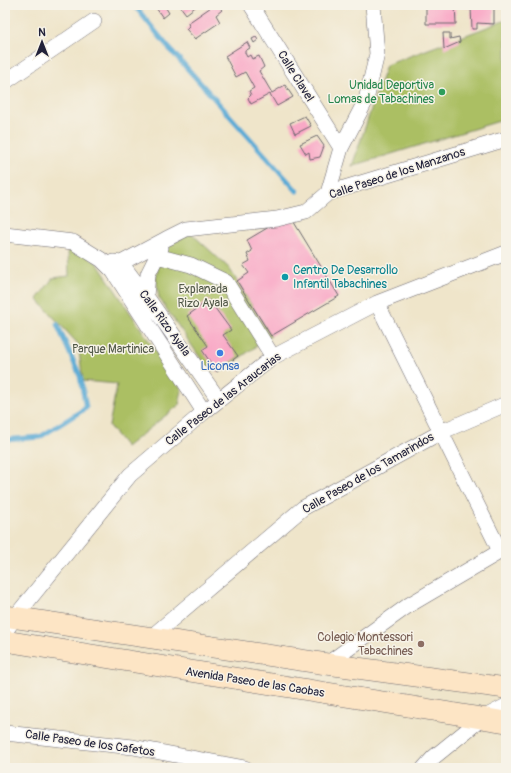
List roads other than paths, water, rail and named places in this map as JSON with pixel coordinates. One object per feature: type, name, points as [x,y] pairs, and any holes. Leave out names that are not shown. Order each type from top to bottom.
[{"type":"main road","points":[[8,622],[150,638],[506,688]]},
{"type":"main road","name":"Avenida Paseo de las Caobas","points":[[5,642],[506,722]]},
{"type":"street","name":"Calle Clavel","points":[[251,5],[341,148]]},
{"type":"street","points":[[328,193],[341,148],[366,100],[377,54],[373,5]]},
{"type":"street","points":[[5,82],[94,21]]},
{"type":"street","name":"Calle Paseo de los Manzanos","points":[[117,267],[166,238],[186,229],[277,219],[306,212],[328,193],[506,139]]},
{"type":"street","name":"Calle Rizo Ayala","points":[[5,234],[73,242],[102,260],[117,267],[146,296],[219,400]]},
{"type":"street","points":[[146,296],[148,274],[166,238]]},
{"type":"street","name":"Calle Paseo de las Araucarias","points":[[8,622],[130,475],[204,412],[273,357],[377,303],[506,253]]},
{"type":"street","points":[[157,256],[191,265],[226,282],[273,357]]},
{"type":"street","name":"Calle Rizo Ayala","points":[[117,267],[204,412]]},
{"type":"street","points":[[327,664],[409,605],[503,549],[441,432],[377,303]]},
{"type":"street","name":"Calle Paseo de los Tamarindos","points":[[150,638],[303,508],[441,432],[506,404]]},
{"type":"street","points":[[424,768],[434,757],[481,719],[506,706]]},
{"type":"street","name":"Calle Paseo de los Cafetos","points":[[5,733],[133,747],[245,768]]},
{"type":"waterway","points":[[134,5],[169,48],[297,191]]},
{"type":"waterway","points":[[5,440],[40,437],[86,408],[80,376],[57,324]]},
{"type":"place","name":"Unidad Deportiva Lomas de Tabachines","points":[[442,92]]},
{"type":"place","name":"Centro De Desarrollo Infantil Tabachines","points":[[285,277]]},
{"type":"place","name":"Liconsa","points":[[220,353]]},
{"type":"place","name":"Colegio Montessori Tabachines","points":[[421,644]]},
{"type":"park label","name":"Explanada Rizo Ayala","points":[[203,296]]},
{"type":"park label","name":"Parque Martinica","points":[[113,349]]}]
